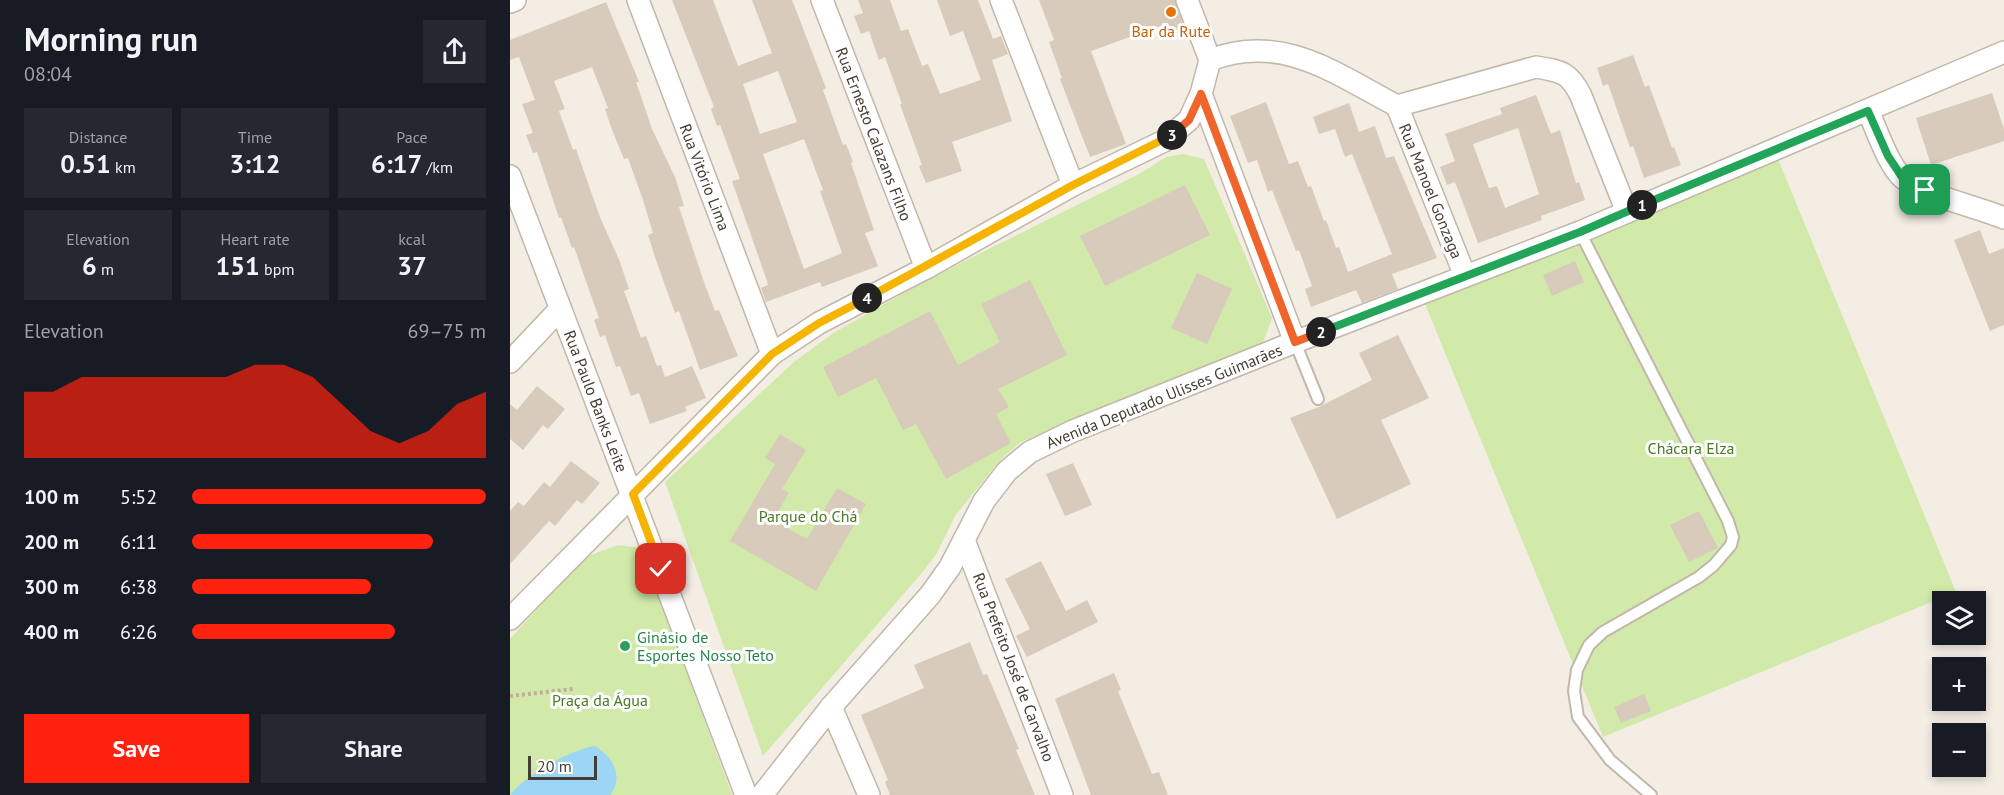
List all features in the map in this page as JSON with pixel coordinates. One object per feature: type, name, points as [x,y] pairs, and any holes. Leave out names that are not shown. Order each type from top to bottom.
[{"type":"street","points":[[510,2],[515,0]]},
{"type":"street","name":"Rua Vitório Lima","points":[[638,0],[772,354]]},
{"type":"street","name":"Rua Ernesto Calazans Filho","points":[[822,0],[926,268]]},
{"type":"street","points":[[1002,0],[1073,185]]},
{"type":"street","points":[[510,619],[772,354],[819,323],[926,268],[1073,185],[1164,141],[1178,131],[1189,120],[1201,94],[1210,60],[1187,0]]},
{"type":"street","points":[[1210,60],[1230,53],[1272,50],[1318,64],[1397,106],[1536,68],[1557,70],[1573,79],[1627,212]]},
{"type":"street","name":"Avenida Deputado Ulisses Guimarães","points":[[762,795],[831,707],[930,595],[950,567],[984,501],[1007,471],[1030,452],[1074,431],[1295,342],[1580,232],[2004,52]]},
{"type":"street","points":[[1201,94],[1295,342]]},
{"type":"street","name":"Rua Manoel Gonzaga","points":[[1397,106],[1465,276]]},
{"type":"street","points":[[1868,111],[1888,156],[1902,177],[1925,190],[2004,218]]},
{"type":"street","name":"Rua Paulo Banks Leite","points":[[510,176],[746,795]]},
{"type":"street","points":[[510,362],[560,309]]},
{"type":"street","name":"Rua Prefeito José de Carvalho","points":[[964,540],[981,578],[1062,795]]},
{"type":"street","points":[[831,707],[869,795]]},
{"type":"lane","points":[[1580,232],[1728,521],[1733,537],[1731,545],[1720,558],[1699,577],[1603,632],[1589,645],[1577,670],[1574,691],[1578,717],[1610,760],[1651,794]]},
{"type":"lane","points":[[1295,342],[1318,399]]},
{"type":"path","points":[[510,696],[573,689]]},
{"type":"green space","name":"Parque do Chá","points":[[1183,154],[1204,159],[1272,318],[1263,343],[1021,442],[1000,460],[955,516],[937,553],[921,574],[763,756],[665,482],[795,361],[835,332],[927,280],[1141,173],[1166,157]]},
{"type":"green space","name":"Chácara Elza","points":[[1778,159],[1956,591],[1932,591],[1932,602],[1603,737],[1425,304]]},
{"type":"green space","name":"Praça da Água","points":[[618,545],[641,548],[732,795],[510,795],[510,639],[583,558]]},
{"type":"water","points":[[594,746],[606,755],[614,767],[616,781],[610,795],[510,795],[517,787],[548,765],[572,753]]},
{"type":"building","points":[[672,0],[713,0],[738,66],[772,53],[752,0],[792,0],[826,88],[823,90],[843,145],[846,144],[853,162],[851,163],[874,230],[865,233],[878,266],[822,287],[820,282],[766,302],[761,288],[768,285],[767,281],[732,181],[740,179],[720,125],[717,126],[711,109],[714,107]],"holes":[[[778,71],[797,122],[760,134],[743,84]],[[804,139],[823,190],[820,191],[842,253],[804,269],[763,154]]]},
{"type":"building","points":[[858,0],[890,0],[901,31],[908,29],[922,66],[928,64],[940,94],[981,80],[963,31],[950,36],[937,0],[978,0],[993,39],[1001,36],[1008,54],[992,60],[1012,121],[952,142],[962,171],[926,183],[885,57],[879,60],[869,31],[861,34],[854,16],[863,13]]},
{"type":"building","points":[[1039,0],[1175,0],[1184,27],[1166,34],[1163,25],[1091,51],[1126,144],[1090,157],[1060,79],[1062,78],[1049,42],[1054,40]]},
{"type":"building","points":[[606,2],[639,82],[636,82],[652,129],[675,177],[684,206],[679,207],[704,282],[715,311],[719,310],[738,356],[700,370],[679,311],[675,313],[657,263],[648,235],[653,233],[643,200],[628,158],[624,159],[611,127],[605,109],[608,108],[592,67],[554,81],[565,109],[559,111],[620,262],[629,289],[624,291],[641,338],[646,336],[657,366],[661,365],[665,377],[692,366],[706,398],[685,407],[687,411],[650,424],[639,393],[631,396],[620,366],[616,367],[605,335],[600,337],[594,320],[599,318],[574,247],[572,248],[561,217],[559,218],[537,152],[533,153],[526,135],[533,133],[522,104],[535,100],[519,57],[510,60],[510,40]]},
{"type":"building","points":[[1633,55],[1645,87],[1649,85],[1672,148],[1674,147],[1681,165],[1644,178],[1633,146],[1630,147],[1608,84],[1603,86],[1597,68]]},
{"type":"building","points":[[1992,93],[2004,129],[2004,141],[1931,165],[1916,118]]},
{"type":"building","points":[[1536,95],[1551,134],[1560,130],[1576,183],[1579,182],[1585,200],[1541,216],[1542,220],[1478,243],[1455,182],[1447,185],[1440,167],[1455,161],[1445,134],[1502,114],[1500,108]],"holes":[[[1518,128],[1539,194],[1505,208],[1497,186],[1489,188],[1473,144]]]},
{"type":"building","points":[[1266,102],[1289,164],[1298,161],[1308,187],[1311,186],[1324,221],[1326,220],[1336,248],[1339,247],[1348,272],[1392,254],[1352,154],[1345,157],[1335,129],[1319,134],[1313,117],[1349,103],[1359,132],[1375,126],[1386,158],[1394,156],[1437,258],[1392,274],[1398,289],[1362,303],[1356,290],[1311,307],[1305,289],[1312,286],[1299,250],[1296,251],[1272,190],[1268,192],[1257,160],[1248,163],[1230,116]]},
{"type":"building","points":[[1185,185],[1210,235],[1105,286],[1080,236]]},
{"type":"building","points":[[1980,230],[1989,254],[2004,248],[2004,325],[1990,331],[1954,240]]},
{"type":"building","points":[[1575,261],[1584,282],[1552,296],[1543,275]]},
{"type":"building","points":[[1197,273],[1232,289],[1207,344],[1171,328]]},
{"type":"building","points":[[1030,280],[1067,355],[998,389],[1009,407],[996,414],[1011,443],[946,479],[916,424],[903,430],[876,378],[838,397],[823,367],[930,311],[958,365],[1000,342],[981,304]]},
{"type":"building","points":[[1398,335],[1429,398],[1381,420],[1411,484],[1337,519],[1290,418],[1321,406],[1372,380],[1359,353]]},
{"type":"building","points":[[537,386],[565,409],[548,429],[543,425],[523,450],[510,439],[510,404],[517,410]]},
{"type":"building","points":[[780,434],[806,450],[782,489],[789,493],[773,520],[807,539],[837,488],[866,504],[816,591],[730,541],[775,464],[765,458]]},
{"type":"building","points":[[571,461],[600,483],[582,504],[577,500],[555,526],[549,521],[510,564],[510,511],[518,502],[524,506],[544,482],[550,487]]},
{"type":"building","points":[[1073,463],[1092,505],[1065,516],[1046,474]]},
{"type":"building","points":[[1699,511],[1718,548],[1689,562],[1670,525]]},
{"type":"building","points":[[1041,561],[1066,611],[1087,600],[1098,622],[1027,657],[1016,636],[1030,629],[1005,579]]},
{"type":"building","points":[[970,642],[983,675],[987,674],[1019,749],[1016,750],[1035,795],[890,795],[885,782],[888,780],[861,715],[924,688],[914,665]]},
{"type":"building","points":[[1114,673],[1121,690],[1118,691],[1152,774],[1159,772],[1168,795],[1091,795],[1055,699]]},
{"type":"building","points":[[1644,694],[1651,711],[1621,723],[1614,707]]},
{"type":"place","name":"Bar da Rute","points":[[1171,12]]},
{"type":"place","name":"Ginásio de Esportes Nosso Teto","points":[[625,646]]},
{"type":"route","points":[[661,569],[633,494],[772,354],[819,323],[926,268],[1073,185],[1164,141],[1189,120],[1201,94],[1295,342],[1580,232],[1780,146],[1868,111],[1888,156],[1902,177],[1925,190]]}]
